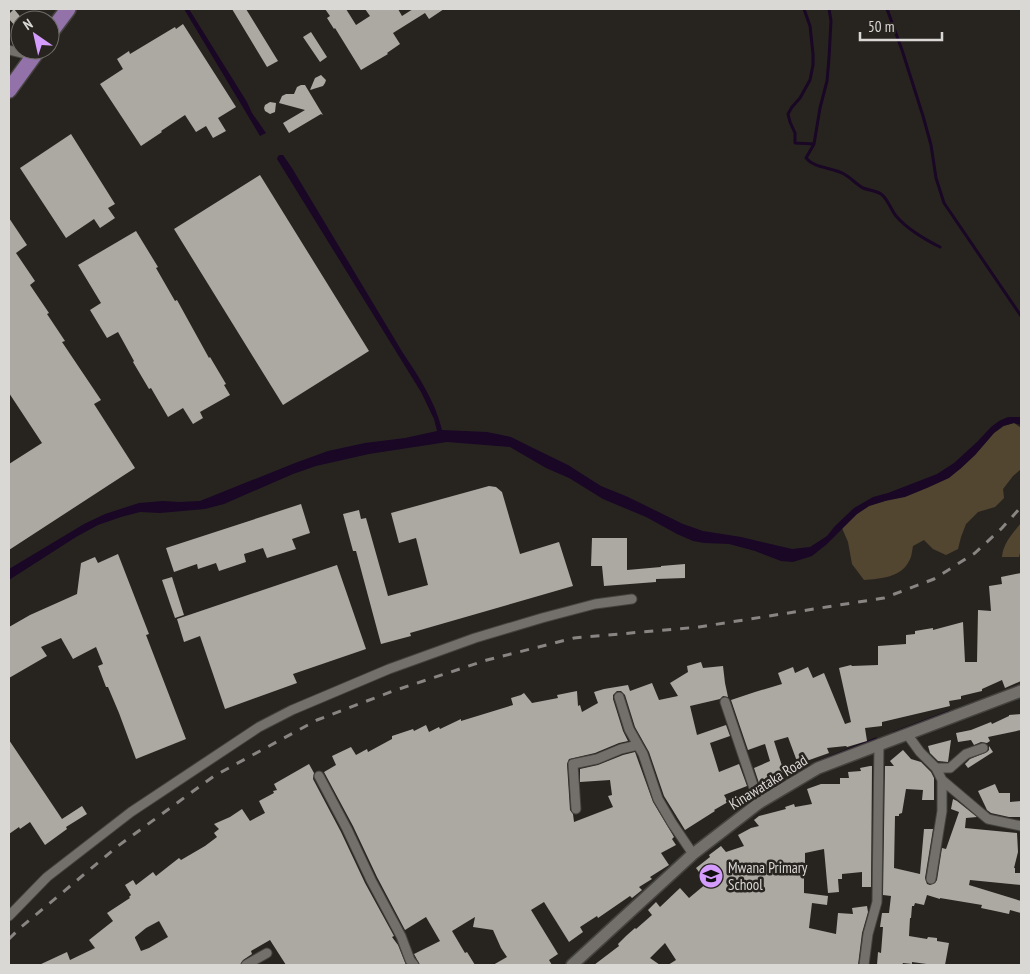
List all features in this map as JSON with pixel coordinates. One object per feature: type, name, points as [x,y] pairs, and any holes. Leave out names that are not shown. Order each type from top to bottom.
[{"type":"highway","points":[[60,20],[68,9]]},
{"type":"highway","points":[[9,90],[31,60]]},
{"type":"street","points":[[9,916],[47,877],[131,812],[259,727],[292,710],[389,668],[475,638],[595,604],[632,599]]},
{"type":"street","name":"Kinawataka Road","points":[[572,965],[693,854],[758,803],[818,768],[1021,691]]},
{"type":"street","points":[[619,697],[629,729],[643,754],[658,799],[693,854]]},
{"type":"street","points":[[725,702],[758,803]]},
{"type":"street","points":[[907,734],[920,752],[936,768],[942,780],[988,819],[1021,826]]},
{"type":"street","points":[[864,965],[868,934],[877,902],[879,744]]},
{"type":"street","points":[[576,809],[573,764],[598,759],[621,749],[638,745]]},
{"type":"street","points":[[936,768],[950,768],[966,754],[983,748]]},
{"type":"street","points":[[319,776],[344,822],[414,965]]},
{"type":"street","points":[[931,879],[942,811],[942,780]]},
{"type":"street","points":[[246,965],[267,953]]},
{"type":"shaded area","points":[[184,9],[189,9],[266,133],[260,136]]},
{"type":"shaded area","points":[[280,155],[283,155],[292,168],[421,380],[431,399],[442,430],[487,432],[511,437],[568,465],[601,486],[683,524],[703,531],[741,537],[792,549],[810,547],[827,536],[854,508],[873,497],[937,474],[954,463],[999,421],[1008,417],[1021,417],[1021,425],[1014,423],[1003,426],[949,478],[905,497],[869,506],[857,514],[812,556],[793,562],[781,561],[729,544],[693,541],[646,517],[603,499],[569,478],[546,468],[510,447],[447,442],[369,454],[316,466],[224,504],[205,509],[160,513],[140,512],[121,517],[98,525],[76,537],[9,580],[9,569],[84,524],[105,514],[139,503],[200,501],[328,451],[437,431],[434,419],[421,392],[277,159]]},
{"type":"shaded area","points":[[1014,423],[1021,428],[1021,469],[1003,489],[1004,498],[995,507],[978,512],[966,524],[958,549],[946,555],[933,549],[924,540],[913,546],[910,559],[901,571],[883,578],[864,580],[852,564],[848,542],[842,528],[869,506],[960,469],[994,433],[1004,426]]},
{"type":"shaded area","points":[[1021,523],[1021,549],[1019,557],[1002,557],[1006,543]]},
{"type":"building","points":[[232,9],[246,9],[278,61],[267,67]]},
{"type":"building","points":[[325,9],[346,9],[356,25],[370,16],[365,9],[398,9],[402,16],[413,9],[444,9],[429,19],[425,13],[393,33],[400,44],[388,54],[361,70],[327,18],[330,16]]},
{"type":"building","points":[[183,24],[236,107],[218,118],[226,131],[213,138],[206,126],[196,132],[185,115],[141,146],[100,84],[123,69],[117,59],[129,51],[130,54]]},
{"type":"building","points":[[311,32],[327,57],[320,62],[303,37]]},
{"type":"building","points":[[321,75],[326,80],[323,86],[310,90],[315,78]]},
{"type":"building","points":[[305,85],[323,115],[321,114],[289,133],[283,123],[305,110],[279,103],[282,96],[294,94],[297,87]]},
{"type":"building","points":[[270,102],[276,103],[275,112],[270,114],[264,108]]},
{"type":"building","points":[[71,134],[115,204],[108,208],[115,218],[100,228],[94,219],[66,238],[20,168]]},
{"type":"building","points":[[260,175],[369,351],[283,405],[174,229]]},
{"type":"building","points":[[9,218],[27,245],[16,253],[35,281],[30,285],[65,341],[62,342],[101,400],[94,404],[135,468],[9,550],[9,464],[42,443],[9,393]]},
{"type":"building","points":[[136,231],[158,267],[156,268],[175,301],[177,300],[209,358],[226,384],[224,385],[230,395],[200,412],[203,418],[193,424],[183,408],[168,417],[133,362],[118,332],[107,338],[90,310],[101,303],[78,265]]},
{"type":"building","points":[[489,486],[496,487],[502,492],[520,554],[559,542],[573,586],[410,633],[411,636],[381,644],[356,551],[353,551],[343,514],[359,510],[361,519],[366,518],[388,596],[428,585],[416,538],[399,543],[391,513]]},
{"type":"building","points":[[301,504],[310,533],[292,539],[296,549],[267,558],[263,548],[244,554],[246,562],[219,571],[216,563],[198,569],[197,564],[174,572],[166,548]]},
{"type":"building","points":[[592,538],[627,538],[627,570],[685,564],[685,578],[656,579],[656,582],[604,586],[602,566],[591,566]]},
{"type":"building","points":[[118,554],[149,634],[146,635],[186,739],[136,759],[119,713],[98,666],[103,664],[96,647],[73,659],[61,638],[41,647],[47,656],[9,678],[9,627],[30,615],[77,594],[81,563],[95,557],[98,563]]},
{"type":"building","points":[[337,565],[366,649],[293,674],[297,683],[225,709],[200,636],[184,642],[177,619]]},
{"type":"building","points":[[1021,573],[1021,681],[1005,688],[1002,680],[982,689],[982,691],[961,696],[961,699],[949,701],[950,706],[882,722],[882,726],[865,728],[867,741],[847,747],[827,748],[829,753],[798,764],[788,737],[774,741],[784,772],[759,783],[754,768],[770,761],[765,744],[748,750],[731,700],[782,684],[778,673],[793,667],[795,673],[808,667],[813,678],[824,673],[845,724],[851,722],[839,668],[851,665],[878,665],[878,646],[906,644],[906,635],[915,634],[915,631],[933,628],[933,630],[963,622],[965,662],[977,662],[978,610],[991,611],[989,586],[1002,584],[1001,577]]},
{"type":"building","points":[[172,577],[184,615],[175,618],[162,580]]},
{"type":"building","points":[[701,662],[703,668],[723,666],[728,697],[723,696],[720,699],[690,706],[697,735],[726,725],[730,736],[710,743],[719,772],[739,764],[747,786],[724,795],[728,802],[685,830],[664,796],[649,752],[635,727],[625,695],[621,691],[617,691],[613,695],[613,699],[628,741],[595,753],[569,759],[567,764],[570,810],[573,814],[574,822],[613,807],[608,796],[612,795],[610,780],[580,782],[580,769],[635,752],[653,802],[674,837],[672,839],[676,845],[661,853],[669,865],[650,877],[652,879],[639,887],[642,890],[632,898],[630,896],[598,918],[597,916],[580,927],[583,932],[569,942],[544,902],[531,910],[558,954],[549,960],[552,965],[493,965],[507,957],[493,930],[473,927],[475,917],[452,931],[465,953],[467,952],[475,965],[420,965],[414,954],[440,941],[426,917],[405,930],[324,772],[336,765],[332,756],[351,747],[356,755],[367,749],[368,752],[392,739],[392,736],[413,729],[414,731],[426,725],[429,732],[439,727],[440,729],[461,719],[461,721],[513,705],[511,698],[524,693],[532,703],[558,698],[557,695],[577,691],[578,706],[580,705],[582,712],[598,703],[594,692],[628,685],[630,691],[652,683],[659,700],[678,696],[670,683],[688,672],[687,666]]},
{"type":"building","points":[[1021,714],[1021,730],[988,737],[990,741],[987,743],[981,742],[974,745],[971,740],[958,742],[956,733],[971,730],[991,722],[992,724],[1009,715]]},
{"type":"building","points":[[9,740],[62,819],[82,806],[87,814],[66,827],[67,829],[45,845],[30,822],[9,834]]},
{"type":"building","points":[[951,740],[948,762],[938,761],[930,753],[928,746]]},
{"type":"building","points":[[989,746],[993,752],[968,768],[965,764],[970,759],[987,752]]},
{"type":"building","points":[[903,750],[911,759],[921,762],[931,772],[934,778],[934,800],[922,800],[923,790],[906,789],[902,813],[899,816],[895,816],[894,868],[920,874],[924,829],[933,829],[925,878],[927,884],[935,883],[942,848],[946,849],[959,812],[951,809],[953,799],[977,817],[966,818],[965,828],[1017,833],[1018,852],[1014,868],[1015,873],[1021,873],[1021,885],[970,880],[969,885],[1021,901],[1021,913],[1010,910],[1009,914],[981,908],[982,905],[940,899],[927,895],[924,905],[915,903],[912,906],[909,936],[927,939],[928,937],[937,938],[937,941],[949,943],[945,965],[912,962],[912,964],[903,963],[902,965],[877,965],[878,952],[881,953],[883,927],[880,927],[882,913],[889,913],[891,896],[883,895],[885,766],[894,766],[890,761]]},
{"type":"building","points":[[309,764],[314,773],[313,779],[394,936],[392,937],[398,945],[406,965],[286,965],[270,940],[251,951],[252,954],[243,960],[240,965],[39,965],[67,952],[70,960],[95,948],[89,940],[113,921],[107,913],[130,898],[131,895],[125,885],[133,880],[136,885],[153,872],[156,876],[179,858],[181,860],[205,846],[217,837],[214,833],[219,829],[214,824],[242,809],[250,821],[265,813],[259,801],[277,790],[274,784]],"holes":[[[159,921],[168,937],[141,951],[135,938],[146,928]]]},
{"type":"building","points":[[872,766],[871,887],[862,887],[862,872],[842,874],[842,879],[838,879],[839,892],[828,893],[824,849],[805,853],[804,893],[828,896],[827,905],[812,903],[809,928],[836,934],[838,913],[853,914],[852,908],[867,906],[868,912],[862,933],[858,965],[668,965],[676,960],[665,943],[650,958],[660,965],[594,965],[619,946],[618,944],[626,936],[652,915],[648,910],[656,902],[660,907],[680,888],[689,898],[707,883],[696,868],[721,846],[726,852],[744,846],[738,835],[759,826],[754,820],[759,816],[786,809],[785,807],[794,804],[795,807],[812,804],[807,789],[821,784],[840,784],[840,778],[849,778],[848,772],[861,771],[860,768]]},
{"type":"building","points":[[995,784],[999,793],[1010,793],[1010,802],[1021,801],[1021,817],[1009,817],[991,813],[987,810],[978,791]]},
{"type":"waterway","points":[[804,9],[810,26],[813,65],[810,80],[788,114],[795,133],[795,143],[814,144]]},
{"type":"waterway","points":[[829,9],[831,21],[827,81],[814,144],[806,158],[814,164],[844,174],[863,188],[881,194],[896,216],[906,226],[940,247]]},
{"type":"waterway","points":[[887,9],[923,116],[931,145],[936,178],[944,203],[1021,316]]},
{"type":"waterway","points":[[894,733],[949,712]]},
{"type":"waterway","points":[[816,763],[876,739]]},
{"type":"railway","points":[[9,939],[118,846],[214,776],[317,720],[393,691],[487,660],[574,638],[699,627],[884,598],[934,579],[975,553],[1021,507]]},
{"type":"place","name":"Mwana Primary School","points":[[711,876]]}]
